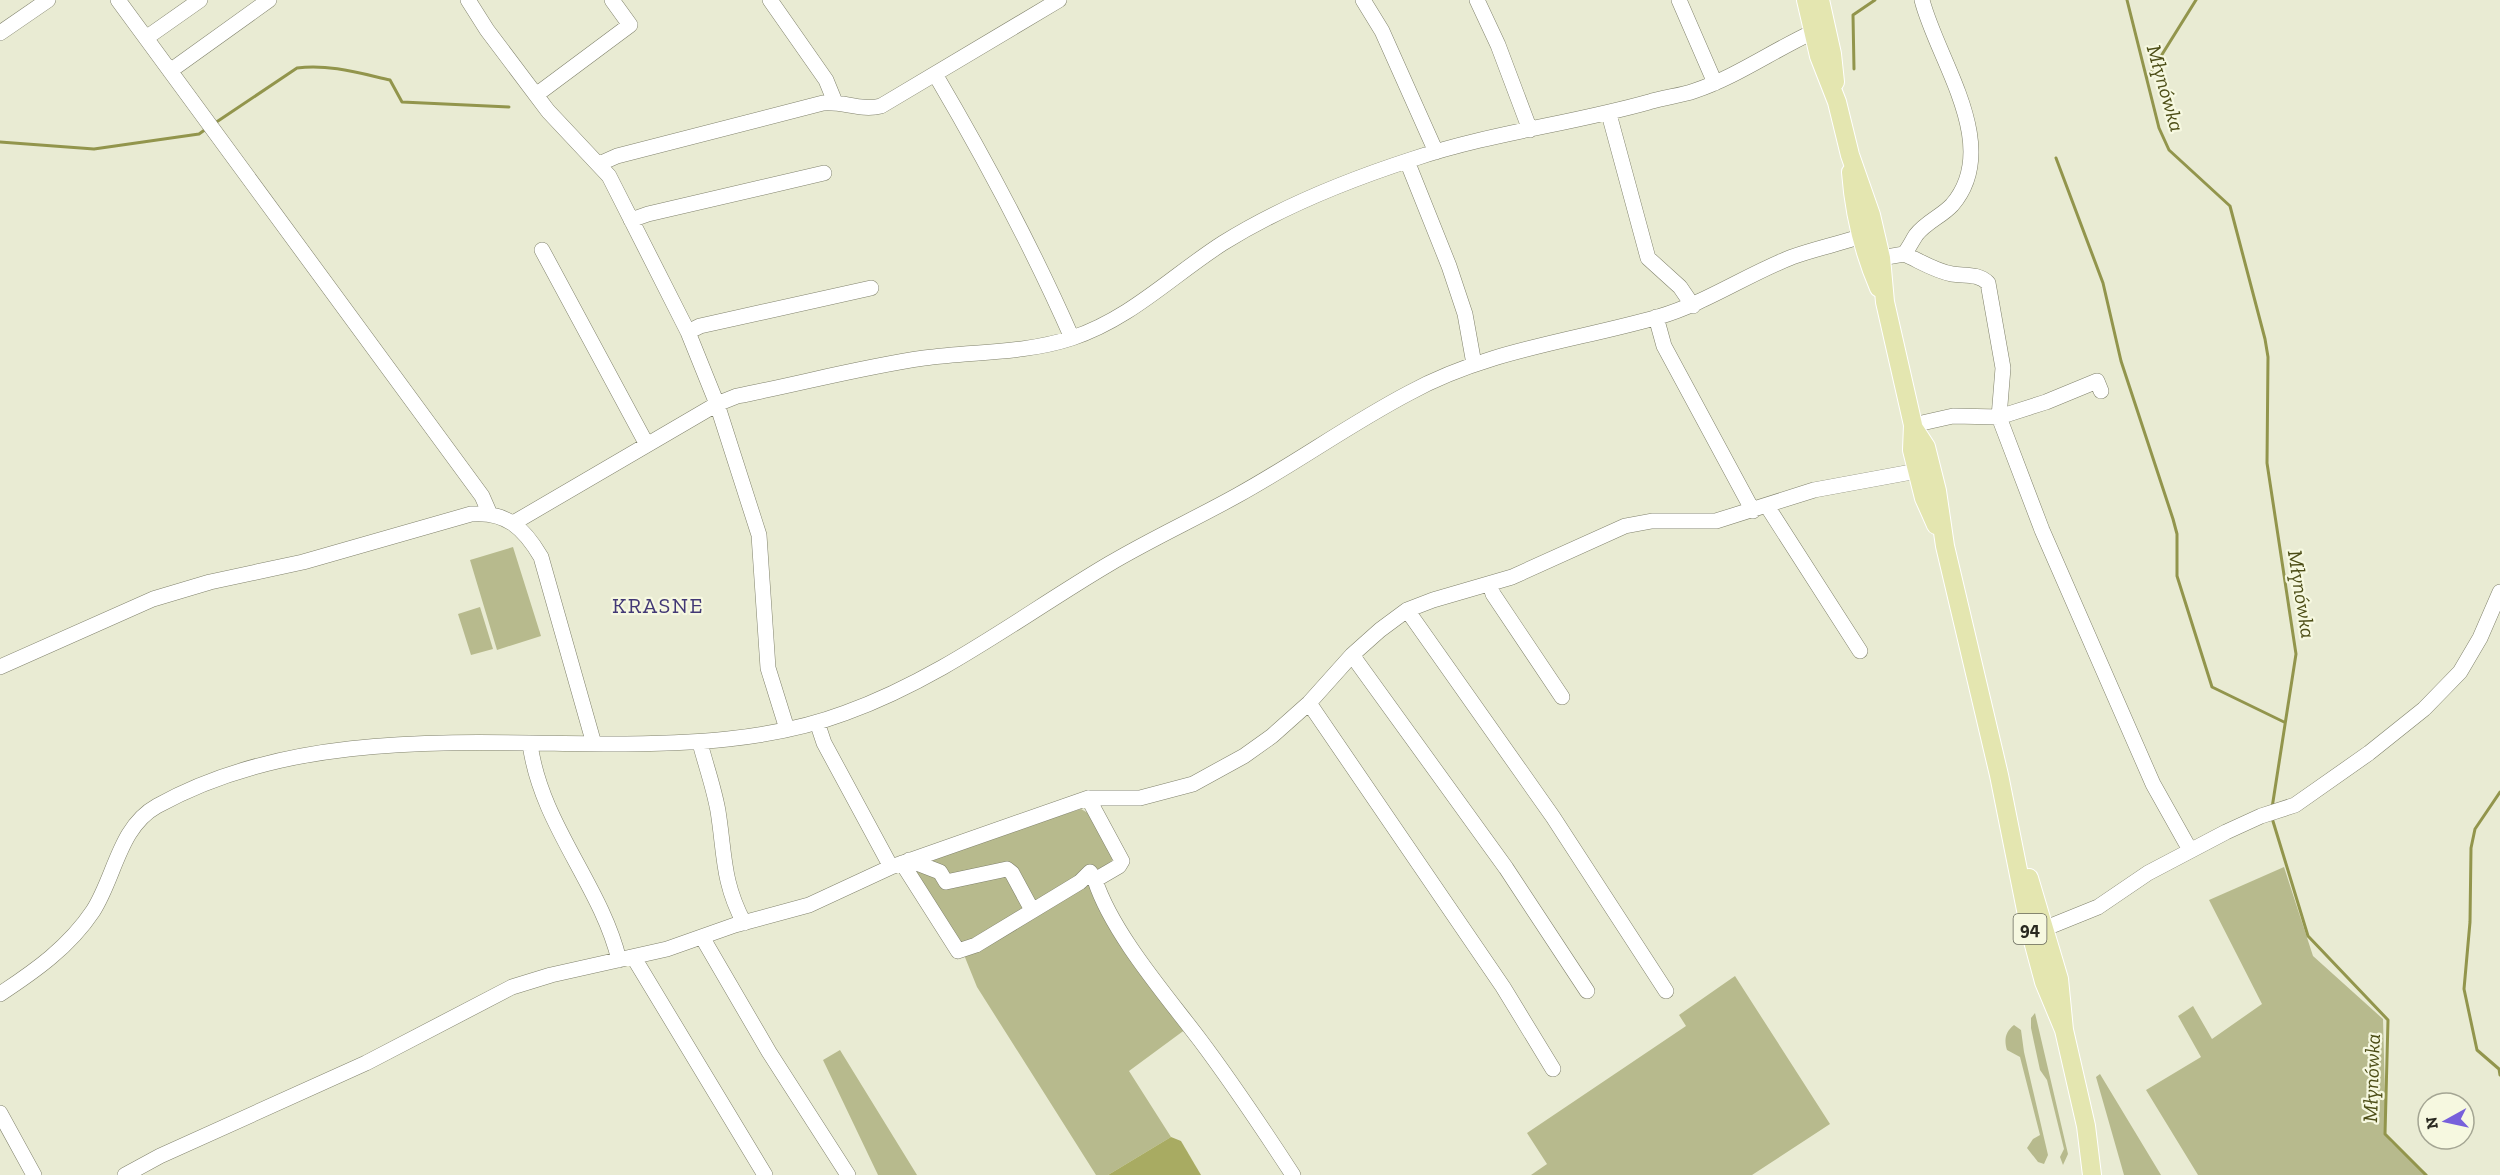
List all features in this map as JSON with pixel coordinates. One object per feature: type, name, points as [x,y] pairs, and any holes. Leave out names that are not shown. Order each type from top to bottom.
[{"type":"main road","name":"94","points":[[1806,0],[1819,56],[1837,102],[1850,155],[1871,215],[1880,253],[1885,302],[1913,426],[1912,450],[1924,498],[1945,546]]},
{"type":"main road","name":"94","points":[[1821,5],[1832,54],[1837,102]]},
{"type":"main road","name":"94","points":[[1850,155],[1853,201],[1868,261],[1885,302]]},
{"type":"main road","name":"94","points":[[1913,426],[1928,453],[1937,491],[1945,546],[2010,825],[2030,930],[2044,982],[2064,1030]]},
{"type":"main road","name":"94","points":[[2010,825],[2046,928],[2059,979],[2064,1030],[2090,1145],[2092,1175]]},
{"type":"main road","name":"94","points":[[2090,1145],[2104,1175]]},
{"type":"street","points":[[0,33],[48,0]]},
{"type":"street","points":[[118,0],[482,496],[489,512]]},
{"type":"street","points":[[146,38],[200,0]]},
{"type":"street","points":[[170,71],[269,0]]},
{"type":"street","points":[[468,0],[487,30],[536,95],[570,136],[609,176],[665,282],[688,332],[717,404],[759,535],[768,668],[787,729]]},
{"type":"street","points":[[536,95],[630,25],[612,0]]},
{"type":"street","points":[[770,0],[826,80],[835,102]]},
{"type":"street","points":[[1363,0],[1382,31],[1436,152]]},
{"type":"street","points":[[1477,0],[1498,45],[1530,129]]},
{"type":"street","points":[[1679,0],[1715,83]]},
{"type":"street","points":[[1904,254],[1917,234],[1952,205],[1963,186],[1972,160],[1970,138],[1961,101],[1933,36],[1922,0]]},
{"type":"street","points":[[599,164],[617,156],[835,102],[857,108],[881,106],[1052,2]]},
{"type":"street","points":[[515,522],[646,443],[717,404],[737,396],[908,360],[994,354],[1072,338],[1099,327],[1146,300],[1204,255],[1249,227],[1318,195],[1436,152],[1530,129],[1609,114],[1715,83],[1813,32],[1821,5]]},
{"type":"street","points":[[1813,32],[1826,42],[1832,54]]},
{"type":"street","points":[[935,74],[981,153],[1047,281],[1072,338]]},
{"type":"street","points":[[1609,114],[1648,258],[1680,287],[1693,306]]},
{"type":"street","points":[[1407,161],[1449,266],[1465,314],[1474,364]]},
{"type":"street","points":[[631,220],[648,214],[824,173]]},
{"type":"street","points":[[0,994],[50,959],[72,938],[99,901],[131,832],[142,816],[166,802],[267,764],[351,747],[700,743],[787,729],[844,714],[938,672],[1108,564],[1239,495],[1406,394],[1504,353],[1693,306],[1789,258],[1862,236],[1869,226],[1871,215]]},
{"type":"street","points":[[1862,236],[1880,253],[1904,254],[1952,274],[1983,277],[1988,283],[2003,368],[1999,417],[2042,530],[2153,784],[2190,850]]},
{"type":"street","points":[[542,250],[646,443]]},
{"type":"street","points":[[688,332],[700,326],[871,288]]},
{"type":"street","points":[[1656,317],[1664,346],[1760,508],[1860,651]]},
{"type":"street","points":[[1913,426],[1953,416],[1999,417],[2046,402],[2097,381],[2101,391]]},
{"type":"street","points":[[125,1175],[160,1156],[366,1063],[512,987],[634,958],[744,922],[810,905],[901,863],[1088,798],[1140,798],[1193,784],[1244,756],[1309,703],[1352,655],[1407,610],[1512,577],[1625,526],[1652,521],[1716,521],[1834,486],[1917,471],[1925,463],[1928,453]]},
{"type":"street","points":[[1917,471],[1937,491]]},
{"type":"street","points":[[0,667],[121,611],[176,591],[303,562],[471,514],[489,512],[515,522],[532,541],[541,558],[594,744]]},
{"type":"street","points":[[1490,584],[1492,594],[1562,697]]},
{"type":"street","points":[[2046,928],[2098,907],[2148,873],[2190,850],[2260,816],[2282,810],[2307,798],[2369,753],[2447,687],[2470,658],[2500,592]]},
{"type":"street","points":[[1407,610],[1553,817],[1666,991]]},
{"type":"street","points":[[1352,655],[1506,868],[1587,991]]},
{"type":"street","points":[[1309,703],[1496,978],[1553,1069]]},
{"type":"street","points":[[817,722],[824,743],[958,951],[976,945],[1080,882],[1090,872],[1103,903],[1136,954],[1248,1107],[1293,1175]]},
{"type":"street","points":[[700,743],[717,809],[725,876],[732,899],[744,922]]},
{"type":"street","points":[[530,744],[533,769],[570,855],[606,921],[619,960]]},
{"type":"street","points":[[1088,798],[1122,861],[1119,866],[1095,880]]},
{"type":"street","points":[[901,863],[940,872],[946,882],[1007,869],[1012,873],[1032,910]]},
{"type":"street","points":[[702,937],[769,1052],[848,1175]]},
{"type":"street","points":[[634,958],[765,1175]]},
{"type":"street","points":[[0,1113],[33,1175]]},
{"type":"green space","points":[[513,547],[541,636],[497,650],[470,560]]},
{"type":"green space","points":[[480,607],[493,649],[471,655],[458,614]]},
{"type":"green space","points":[[1081,809],[1093,816],[1114,859],[1086,880],[1115,930],[1186,1029],[1129,1071],[1171,1137],[1108,1175],[1096,1175],[977,987],[960,945],[913,871],[918,865],[974,843]]},
{"type":"green space","points":[[2284,867],[2313,956],[2383,1019],[2386,1134],[2391,1142],[2428,1175],[2198,1175],[2146,1090],[2201,1057],[2178,1016],[2193,1006],[2212,1039],[2262,1004],[2209,900]]},
{"type":"green space","points":[[1735,976],[1830,1124],[1752,1175],[1531,1175],[1547,1164],[1527,1133],[1686,1026],[1679,1015]]},
{"type":"green space","points":[[2035,1013],[2068,1154],[2063,1165],[2060,1157],[2064,1149],[2047,1080],[2040,1070],[2031,1028],[2031,1018]]},
{"type":"green space","points":[[2014,1025],[2021,1030],[2048,1155],[2044,1164],[2038,1162],[2027,1148],[2033,1139],[2040,1135],[2020,1057],[2007,1050],[2006,1046],[2007,1033]]},
{"type":"green space","points":[[840,1050],[917,1175],[878,1175],[823,1060]]},
{"type":"green space","points":[[2100,1074],[2161,1175],[2124,1175],[2096,1077]]},
{"type":"green space","points":[[1171,1137],[1181,1141],[1201,1175],[1108,1175]]},
{"type":"waterway","points":[[1854,69],[1853,15],[1875,0]]},
{"type":"waterway","name":"Młynówka","points":[[2127,0],[2159,128],[2169,150],[2230,206],[2265,339],[2268,357],[2267,463],[2296,654],[2272,808]]},
{"type":"waterway","points":[[2148,77],[2196,0]]},
{"type":"waterway","points":[[215,123],[297,68],[309,67],[344,70],[390,80],[402,102],[509,107]]},
{"type":"waterway","points":[[0,142],[94,149],[199,134],[206,129]]},
{"type":"waterway","points":[[2056,158],[2103,283],[2121,361],[2173,519],[2177,534],[2177,576],[2212,687],[2284,722]]},
{"type":"waterway","points":[[2500,792],[2475,829],[2471,848],[2470,922],[2464,989],[2477,1050],[2499,1069],[2500,1075]]},
{"type":"waterway","name":"Młynówka","points":[[2272,818],[2308,936],[2388,1020],[2385,1134],[2426,1175]]},
{"type":"district","name":"KRASNE","points":[[658,605]]}]
